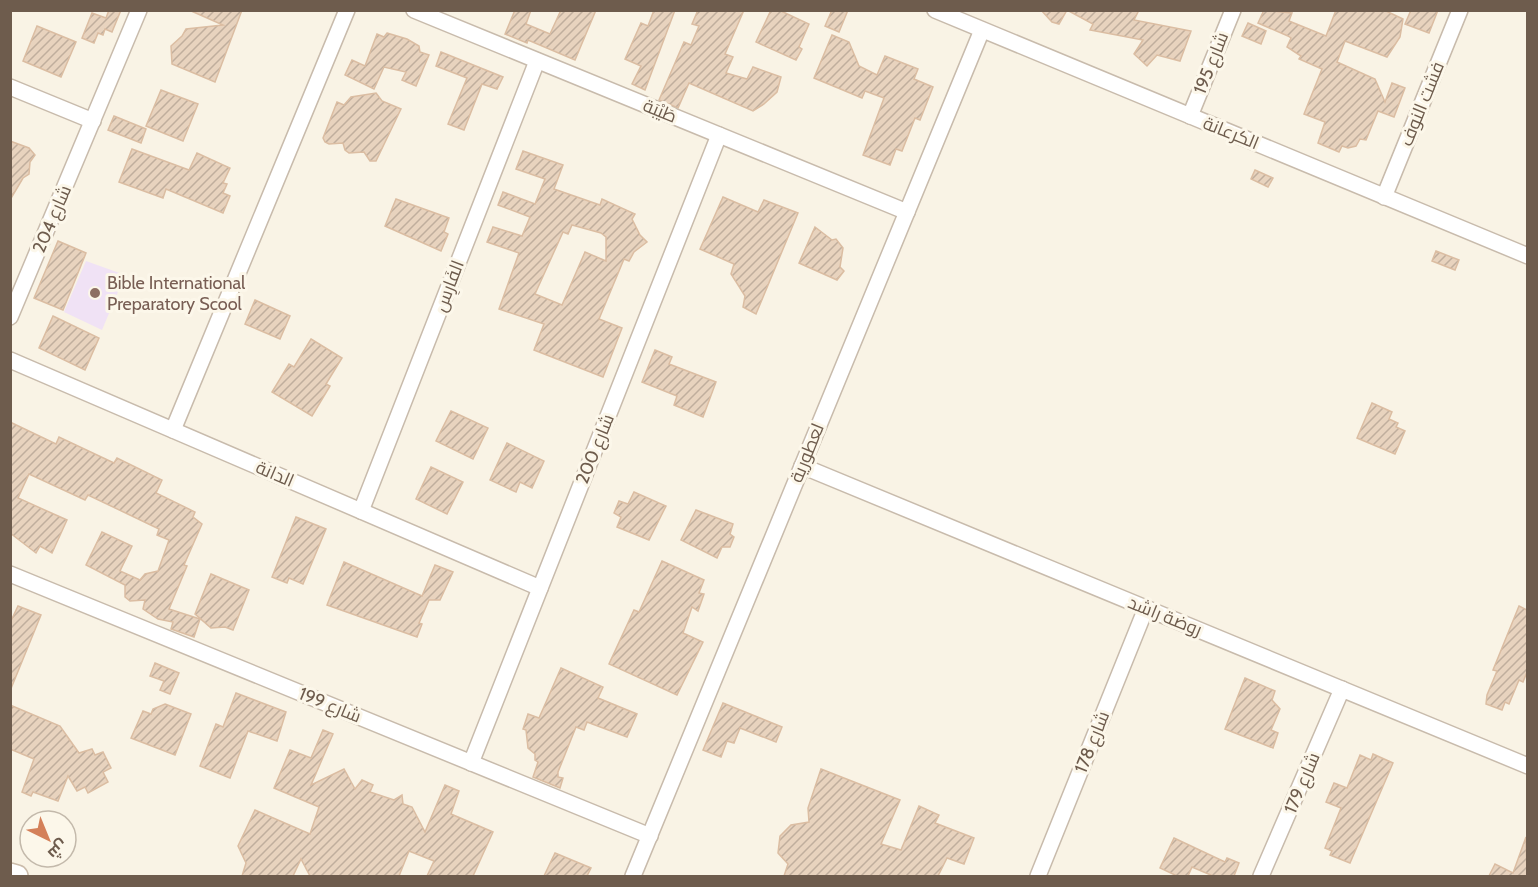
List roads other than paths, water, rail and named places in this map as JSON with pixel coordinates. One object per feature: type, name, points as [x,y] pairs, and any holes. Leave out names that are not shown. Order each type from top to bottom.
[{"type":"main road","points":[[10,874],[17,876]]},
{"type":"street","name":"شارع 204","points":[[10,317],[139,10]]},
{"type":"street","points":[[173,430],[346,10]]},
{"type":"street","name":"طَيْبَة","points":[[414,10],[452,18],[537,61],[907,212]]},
{"type":"street","name":"الكرعانة","points":[[935,10],[1527,256]]},
{"type":"street","name":"شارع 195","points":[[1190,116],[1233,10]]},
{"type":"street","name":"فشت النوف","points":[[1384,197],[1460,10]]},
{"type":"street","name":"لعطورية","points":[[633,876],[982,30]]},
{"type":"street","name":"الفَارِس","points":[[361,511],[537,61]]},
{"type":"street","points":[[10,87],[93,121]]},
{"type":"street","name":"شارع 200","points":[[471,763],[719,135]]},
{"type":"street","name":"الدانة","points":[[10,360],[540,588]]},
{"type":"street","name":"روضة راشد","points":[[802,466],[1527,766]]},
{"type":"street","name":"شارع 199","points":[[10,574],[650,836]]},
{"type":"street","name":"شارع 178","points":[[1038,876],[1146,608]]},
{"type":"street","name":"شارع 179","points":[[1266,875],[1342,689]]},
{"type":"place","name":"Bible International Preparatory Scool","points":[[95,293]]}]
